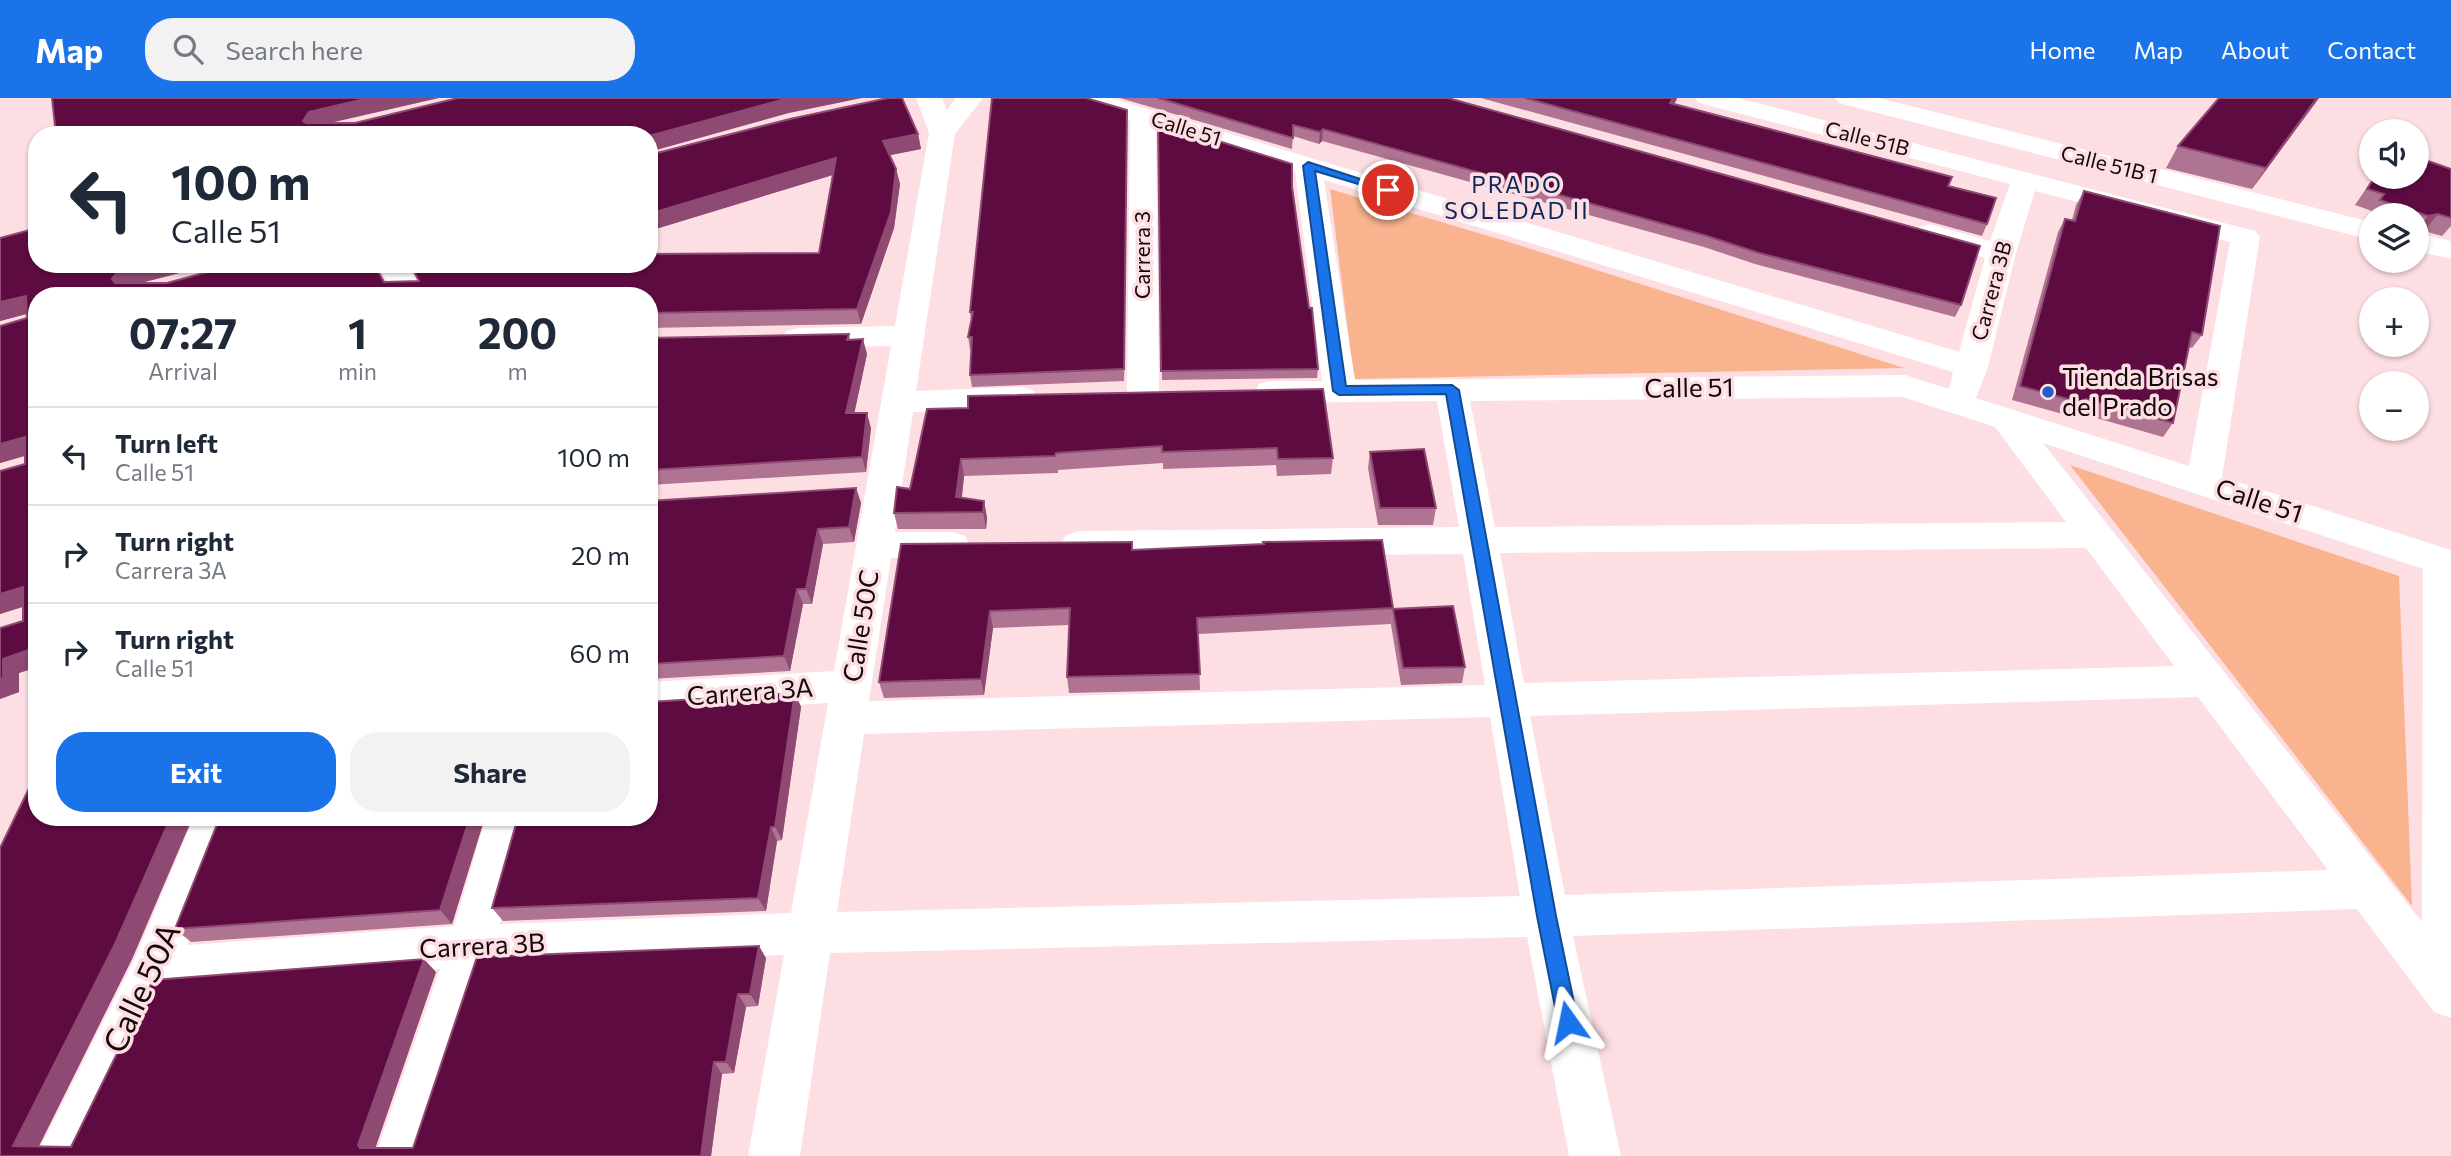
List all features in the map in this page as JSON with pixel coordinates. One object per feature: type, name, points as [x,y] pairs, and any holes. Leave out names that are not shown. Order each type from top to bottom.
[{"type":"street","points":[[929,98],[943,133]]},
{"type":"street","points":[[943,133],[970,98]]},
{"type":"street","name":"Calle 51","points":[[1084,98],[1972,367]]},
{"type":"street","name":"Calle 51B","points":[[1708,98],[2245,237],[2204,483]]},
{"type":"street","name":"Calle 51B 1","points":[[1848,98],[2359,228]]},
{"type":"street","name":"Carrera 3","points":[[1143,117],[1143,394]]},
{"type":"street","name":"Calle 50C","points":[[774,1156],[874,545],[870,487],[898,402],[943,133]]},
{"type":"street","points":[[1308,166],[1339,391]]},
{"type":"street","name":"Carrera 3B","points":[[1961,404],[2001,253],[2025,180]]},
{"type":"street","points":[[1908,227],[2001,253]]},
{"type":"street","points":[[2429,245],[2451,250]]},
{"type":"street","points":[[772,339],[909,337]]},
{"type":"street","name":"Calle 51","points":[[1235,393],[1905,386],[2447,563]]},
{"type":"street","points":[[1452,390],[1481,540],[1546,916],[1595,1156]]},
{"type":"street","points":[[898,402],[1048,397]]},
{"type":"street","points":[[2007,421],[2449,991]]},
{"type":"street","points":[[1040,544],[2095,535]]},
{"type":"street","points":[[874,545],[985,544]]},
{"type":"street","points":[[2447,563],[2449,991]]},
{"type":"street","name":"Carrera 3A","points":[[658,698],[849,702],[1509,699],[2208,681]]},
{"type":"street","name":"Calle 50A","points":[[61,1156],[154,969],[212,826]]},
{"type":"street","points":[[401,1156],[471,946],[505,826]]},
{"type":"street","name":"Carrera 3B","points":[[154,969],[471,946],[811,933],[1546,916],[2368,889]]},
{"type":"shaded area","points":[[1330,189],[1512,243],[1904,368],[1354,379]]},
{"type":"shaded area","points":[[2070,465],[2399,576],[2412,906]]},
{"type":"building","points":[[52,98],[369,98],[309,112],[303,121],[355,123],[458,98],[789,98],[658,134],[658,126],[55,126]]},
{"type":"building","points":[[888,98],[902,98],[918,134],[883,141],[896,169],[891,212],[857,309],[658,313],[658,287],[28,287],[28,650],[3,659],[3,678],[0,679],[0,628],[23,621],[23,587],[0,594],[0,471],[25,464],[25,437],[0,444],[0,326],[27,318],[26,296],[0,302],[0,238],[28,230],[28,273],[116,273],[112,279],[115,283],[167,283],[204,273],[379,273],[384,282],[419,281],[415,273],[658,273],[658,254],[819,253],[836,158],[658,211],[658,153],[790,119]]},
{"type":"building","points":[[992,98],[1086,98],[1127,110],[1124,369],[970,375],[972,337],[968,337],[973,312],[970,312]]},
{"type":"building","points":[[1158,98],[1448,98],[1980,246],[1961,305],[1759,253],[1707,236],[1323,129],[1320,132],[1293,125],[1293,138]]},
{"type":"building","points":[[1525,98],[1673,98],[1670,103],[1952,177],[1948,186],[1996,198],[1987,224]]},
{"type":"building","points":[[2219,98],[2317,98],[2266,168],[2178,146]]},
{"type":"building","points":[[1158,122],[1292,164],[1292,187],[1309,308],[1312,308],[1318,369],[1161,371]]},
{"type":"building","points":[[2429,161],[2451,169],[2451,218],[2438,214],[2429,216],[2429,203],[2389,203],[2380,200],[2384,194],[2367,189],[2429,189]]},
{"type":"building","points":[[2084,191],[2220,226],[2202,335],[2192,332],[2173,423],[2086,399],[2086,404],[2020,386],[2065,219],[2075,221]]},
{"type":"building","points":[[849,334],[847,340],[863,339],[846,413],[867,413],[862,457],[658,469],[658,338]]},
{"type":"building","points":[[1323,389],[1333,458],[1278,459],[1277,448],[1162,452],[1162,446],[1056,453],[1055,456],[961,459],[956,497],[984,501],[983,512],[894,513],[897,487],[910,489],[927,409],[968,408],[968,396]]},
{"type":"building","points":[[1424,449],[1436,508],[1380,508],[1370,452]]},
{"type":"building","points":[[856,488],[849,527],[818,529],[806,589],[797,589],[784,656],[658,663],[658,500]]},
{"type":"building","points":[[1382,540],[1393,608],[1197,618],[1200,674],[1067,677],[1070,608],[990,611],[981,679],[879,682],[901,544],[1132,542],[1132,550],[1264,544],[1263,542]]},
{"type":"building","points":[[1453,606],[1465,667],[1403,668],[1393,609]]},
{"type":"building","points":[[795,693],[775,827],[771,827],[758,898],[492,908],[515,826],[658,826],[658,701]]},
{"type":"building","points":[[28,790],[28,826],[167,826],[115,944],[13,1146],[71,1147],[153,980],[424,959],[358,1145],[360,1148],[413,1148],[477,957],[759,946],[750,994],[738,994],[726,1062],[714,1062],[701,1156],[0,1156],[0,848]]},
{"type":"building","points":[[216,826],[467,826],[440,910],[175,929]]},
{"type":"place","name":"Tienda Brisas del Prado","points":[[2048,392]]},
{"type":"district","name":"PRADO SOLEDAD II","points":[[1517,198]]},
{"type":"route","points":[[1388,190],[1308,166],[1339,391],[1452,390],[1481,540],[1546,916],[1568,1022]]}]
